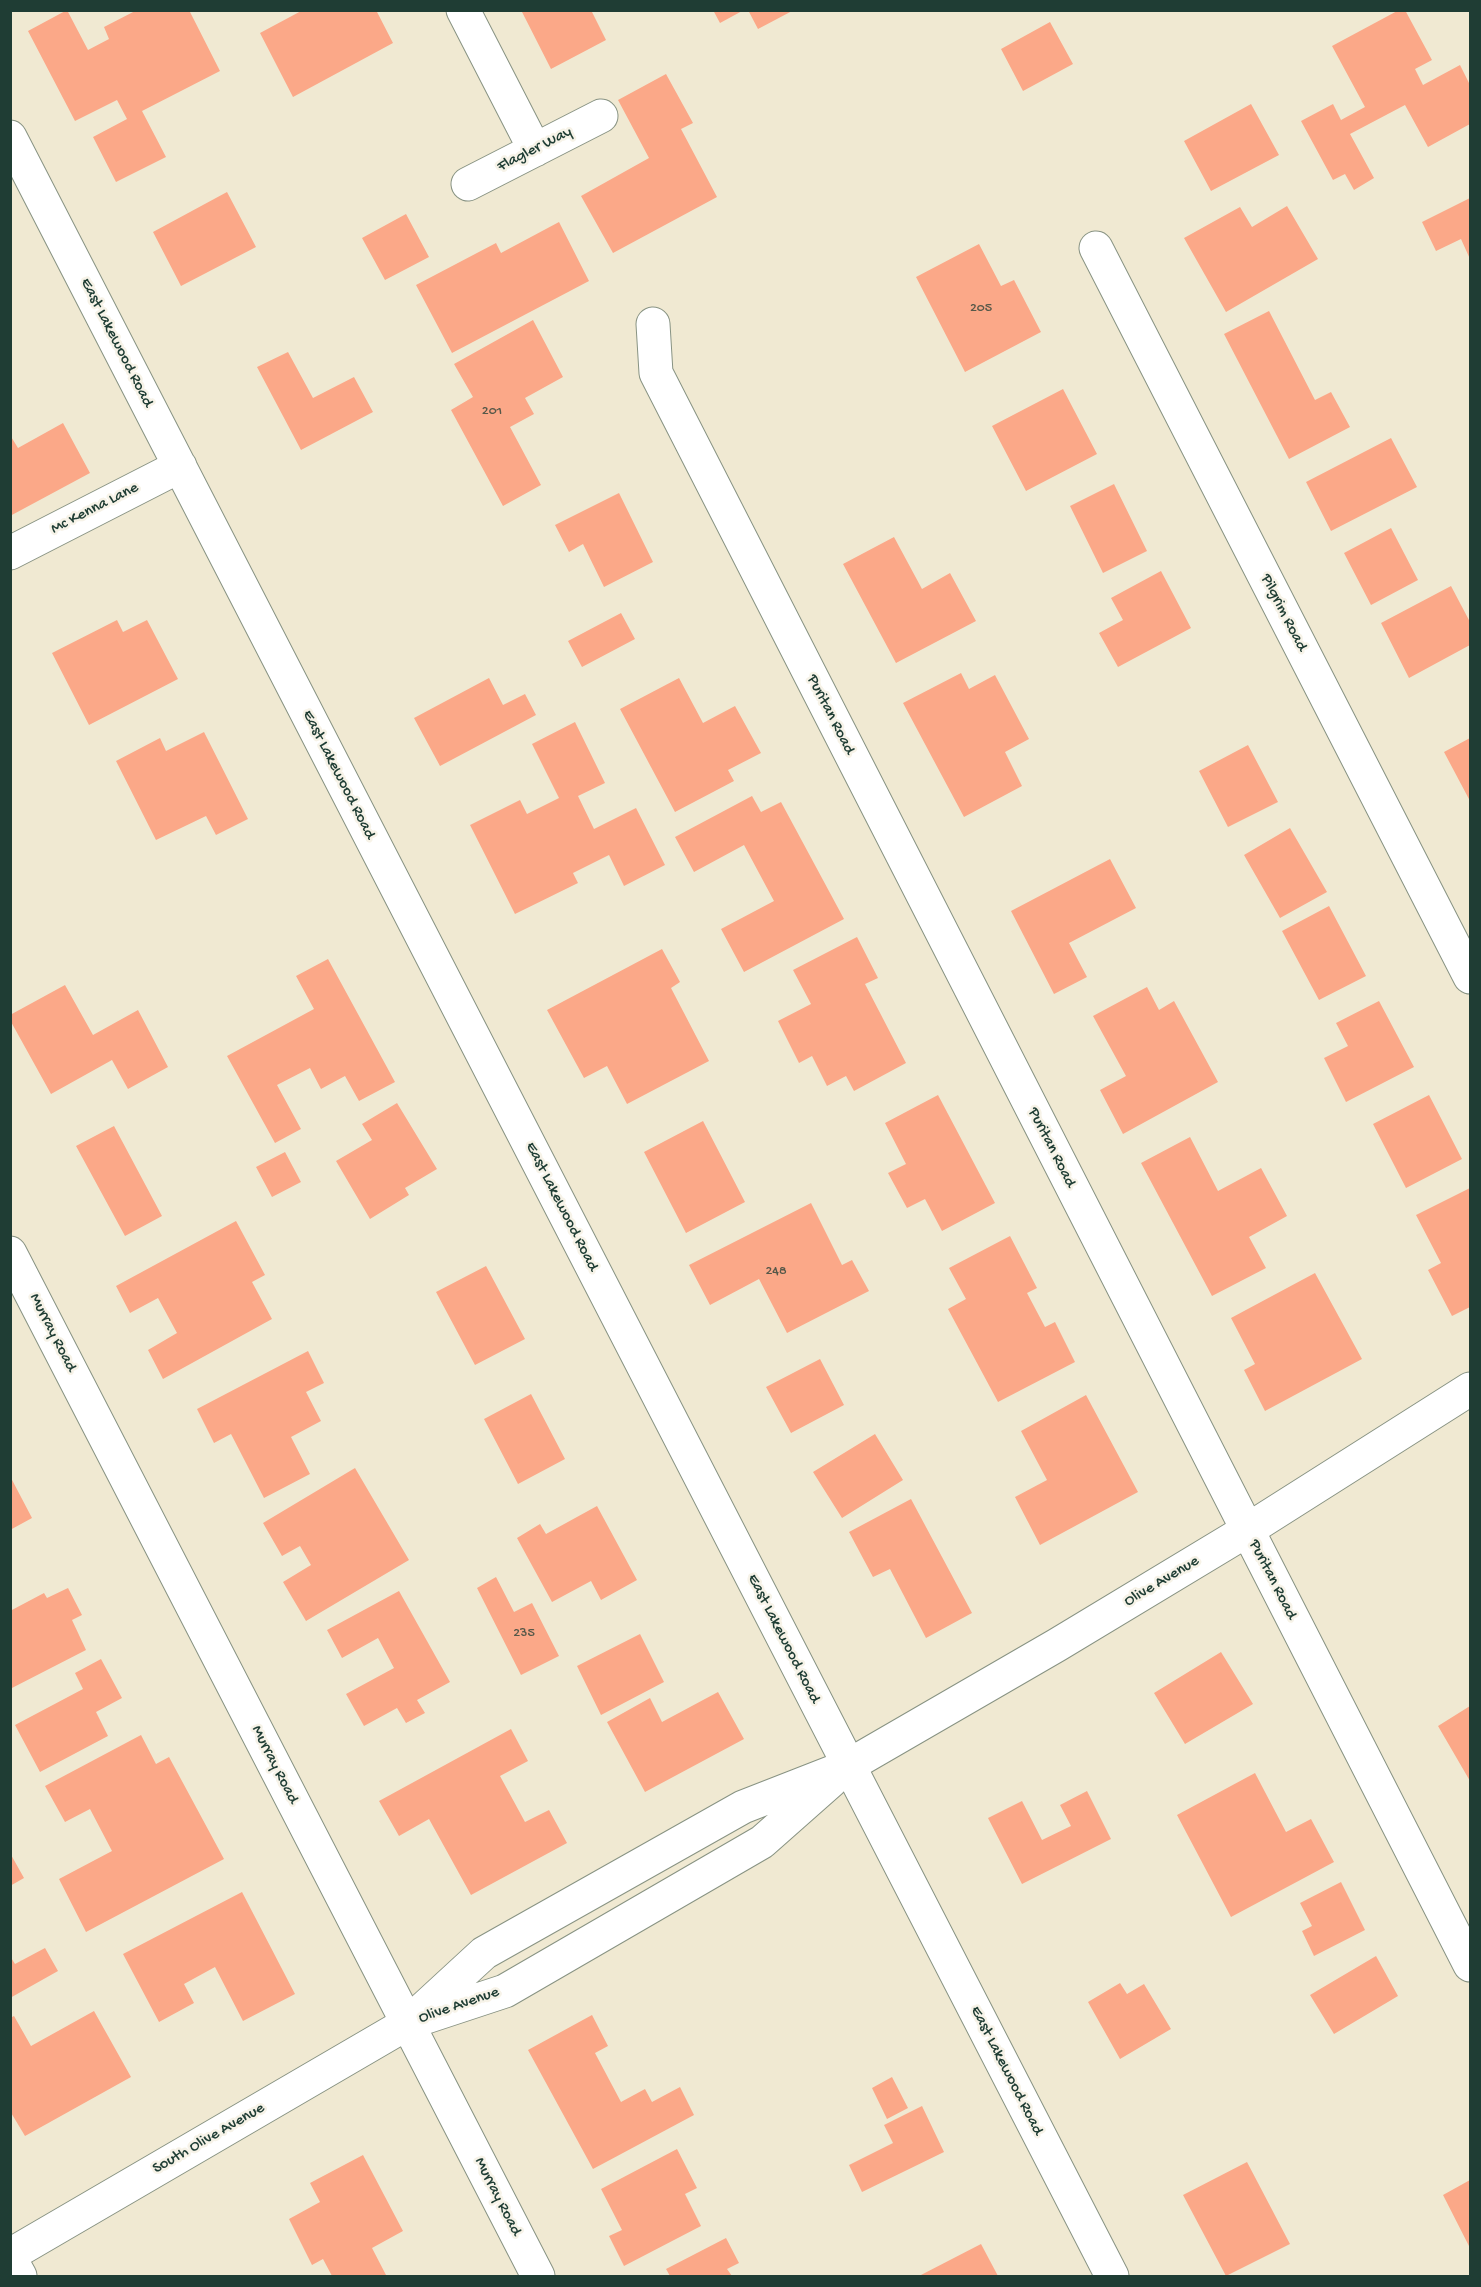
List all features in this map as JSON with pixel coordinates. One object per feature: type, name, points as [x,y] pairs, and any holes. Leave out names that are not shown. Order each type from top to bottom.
[{"type":"street","points":[[463,10],[535,150]]},
{"type":"street","name":"Flagler Way","points":[[468,184],[601,116]]},
{"type":"street","name":"East Lakewood Road","points":[[10,137],[1112,2277]]},
{"type":"street","name":"Pilgrim Road","points":[[1096,248],[1470,977]]},
{"type":"street","name":"Puritan Road","points":[[653,324],[656,373],[1246,1531],[1470,1965]]},
{"type":"street","name":"Mc Kenna Lane","points":[[10,553],[180,466]]},
{"type":"street","name":"Murray Road","points":[[10,1253],[538,2277]]},
{"type":"street","name":"Olive Avenue","points":[[408,2023],[484,1953],[742,1807],[848,1766],[1058,1645],[1246,1531],[1470,1389]]},
{"type":"street","name":"Olive Avenue","points":[[408,2023],[505,1991],[742,1854],[762,1842],[848,1766]]},
{"type":"street","name":"South Olive Avenue","points":[[10,2256],[408,2023]]},
{"type":"street","points":[[10,2256],[20,2277]]},
{"type":"building","points":[[67,10],[88,50],[109,39],[104,27],[137,10],[189,10],[220,71],[142,111],[166,157],[116,182],[93,137],[127,119],[117,100],[75,121],[28,31]]},
{"type":"building","points":[[303,10],[376,10],[393,43],[293,97],[260,33]]},
{"type":"building","points":[[521,10],[591,10],[606,40],[551,69]]},
{"type":"building","points":[[713,10],[744,10],[720,23]]},
{"type":"building","points":[[748,10],[794,10],[758,29]]},
{"type":"building","points":[[1399,10],[1405,10],[1432,60],[1415,69],[1423,85],[1460,65],[1470,85],[1470,124],[1428,147],[1405,105],[1350,134],[1374,178],[1354,190],[1345,174],[1333,180],[1301,121],[1333,104],[1341,120],[1365,107],[1332,46]]},
{"type":"building","points":[[1050,22],[1073,64],[1023,91],[1001,49]]},
{"type":"building","points":[[666,74],[693,123],[681,129],[717,197],[613,253],[581,196],[649,158],[618,100]]},
{"type":"building","points":[[1251,104],[1279,155],[1211,191],[1184,141]]},
{"type":"building","points":[[227,192],[256,247],[181,286],[153,232]]},
{"type":"building","points":[[1470,198],[1470,259],[1461,239],[1436,251],[1422,222]]},
{"type":"building","points":[[1287,206],[1318,259],[1226,312],[1184,238],[1240,207],[1252,227]]},
{"type":"building","points":[[406,214],[429,257],[385,280],[362,238]]},
{"type":"building","points":[[559,222],[589,281],[452,353],[416,285],[496,243],[501,253]]},
{"type":"building","points":[[979,244],[1001,286],[1014,280],[1041,332],[965,372],[916,277]]},
{"type":"building","points":[[1269,311],[1315,400],[1331,392],[1350,427],[1289,459],[1224,334]]},
{"type":"building","points":[[533,320],[563,377],[525,398],[534,414],[510,427],[541,485],[503,506],[451,410],[473,397],[454,364]]},
{"type":"building","points":[[288,352],[313,398],[354,377],[373,412],[301,450],[257,367]]},
{"type":"building","points":[[1063,389],[1097,454],[1026,491],[992,426]]},
{"type":"building","points":[[63,423],[90,473],[10,516],[10,435],[18,448]]},
{"type":"building","points":[[1391,438],[1417,487],[1331,531],[1306,482]]},
{"type":"building","points":[[1114,484],[1147,551],[1103,573],[1070,506]]},
{"type":"building","points":[[619,493],[653,562],[604,587],[583,544],[569,552],[555,525]]},
{"type":"building","points":[[1391,528],[1418,580],[1371,605],[1344,553]]},
{"type":"building","points":[[894,537],[922,589],[950,573],[976,621],[896,663],[843,564]]},
{"type":"building","points":[[1161,571],[1191,628],[1118,667],[1099,633],[1123,620],[1111,598]]},
{"type":"building","points":[[1451,586],[1470,622],[1470,645],[1409,678],[1381,623]]},
{"type":"building","points":[[621,613],[635,639],[582,667],[568,641]]},
{"type":"building","points":[[117,620],[123,632],[147,620],[178,679],[89,725],[52,653]]},
{"type":"building","points":[[961,673],[969,689],[995,675],[1029,739],[1005,752],[1022,786],[964,817],[903,703]]},
{"type":"building","points":[[489,678],[503,705],[525,694],[536,715],[440,766],[414,718]]},
{"type":"building","points":[[679,678],[703,723],[735,706],[761,753],[728,770],[734,781],[675,812],[620,709]]},
{"type":"building","points":[[575,722],[605,783],[578,796],[594,829],[636,808],[665,865],[624,886],[609,855],[573,873],[578,883],[515,914],[470,825],[520,800],[527,814],[559,798],[532,744]]},
{"type":"building","points":[[204,732],[248,819],[216,835],[206,816],[156,840],[116,761],[160,738],[166,751]]},
{"type":"building","points":[[1470,738],[1470,801],[1444,752]]},
{"type":"building","points":[[1248,745],[1278,802],[1228,827],[1199,771]]},
{"type":"building","points":[[752,796],[761,812],[781,802],[844,919],[744,972],[721,929],[774,901],[744,845],[694,872],[675,837]]},
{"type":"building","points":[[1290,828],[1327,892],[1280,918],[1244,855]]},
{"type":"building","points":[[1110,859],[1136,908],[1069,943],[1087,977],[1054,994],[1011,911]]},
{"type":"building","points":[[1329,906],[1366,976],[1319,1000],[1282,931]]},
{"type":"building","points":[[857,937],[878,978],[865,984],[906,1063],[854,1091],[846,1076],[827,1086],[812,1056],[799,1063],[778,1021],[811,1004],[793,970]]},
{"type":"building","points":[[662,949],[680,982],[671,988],[709,1061],[627,1104],[607,1066],[584,1078],[547,1010]]},
{"type":"building","points":[[328,959],[395,1082],[359,1101],[345,1076],[321,1089],[310,1068],[277,1085],[301,1129],[275,1143],[227,1056],[314,1009],[296,976]]},
{"type":"building","points":[[65,985],[93,1035],[138,1010],[168,1067],[128,1089],[112,1060],[51,1094],[10,1020],[10,1015]]},
{"type":"building","points":[[1147,987],[1159,1010],[1174,1001],[1218,1082],[1123,1134],[1100,1090],[1126,1076],[1093,1016]]},
{"type":"building","points":[[1379,1001],[1414,1067],[1346,1102],[1324,1058],[1348,1046],[1336,1023]]},
{"type":"building","points":[[938,1095],[995,1203],[942,1231],[925,1199],[907,1208],[888,1173],[906,1164],[885,1123]]},
{"type":"building","points":[[1429,1095],[1462,1159],[1406,1188],[1373,1124]]},
{"type":"building","points":[[397,1103],[437,1169],[405,1188],[409,1195],[370,1219],[336,1161],[372,1140],[362,1124]]},
{"type":"building","points":[[703,1121],[745,1202],[686,1233],[644,1152]]},
{"type":"building","points":[[114,1126],[162,1216],[125,1236],[76,1146]]},
{"type":"building","points":[[1190,1137],[1218,1191],[1261,1168],[1287,1216],[1249,1237],[1266,1268],[1212,1296],[1141,1163]]},
{"type":"building","points":[[285,1152],[301,1182],[272,1197],[256,1167]]},
{"type":"building","points":[[1470,1188],[1470,1307],[1452,1316],[1428,1270],[1441,1263],[1416,1215]]},
{"type":"building","points":[[811,1203],[842,1265],[852,1260],[869,1291],[787,1333],[759,1279],[710,1305],[689,1265]]},
{"type":"building","points":[[236,1221],[265,1275],[252,1282],[272,1319],[163,1379],[148,1350],[177,1333],[158,1298],[130,1313],[116,1286]]},
{"type":"building","points":[[1010,1236],[1037,1288],[1027,1293],[1045,1327],[1055,1322],[1075,1362],[998,1402],[948,1309],[966,1299],[949,1268]]},
{"type":"building","points":[[486,1266],[525,1339],[475,1365],[436,1292]]},
{"type":"building","points":[[1315,1273],[1362,1359],[1265,1411],[1244,1370],[1255,1364],[1231,1318]]},
{"type":"building","points":[[308,1351],[324,1383],[306,1392],[321,1421],[291,1437],[310,1474],[264,1498],[231,1434],[214,1443],[197,1409]]},
{"type":"building","points":[[820,1359],[844,1405],[791,1433],[766,1387]]},
{"type":"building","points":[[531,1394],[565,1459],[518,1484],[484,1419]]},
{"type":"building","points":[[1086,1395],[1138,1492],[1040,1545],[1015,1497],[1047,1480],[1021,1431]]},
{"type":"building","points":[[875,1434],[903,1480],[842,1518],[813,1472]]},
{"type":"building","points":[[355,1468],[409,1560],[306,1621],[283,1582],[311,1565],[300,1546],[282,1556],[263,1523]]},
{"type":"building","points":[[10,1476],[32,1518],[10,1530]]},
{"type":"building","points":[[911,1499],[972,1613],[926,1638],[890,1569],[873,1577],[849,1532]]},
{"type":"building","points":[[597,1506],[637,1580],[601,1600],[591,1581],[552,1602],[517,1538],[540,1524],[546,1534]]},
{"type":"building","points":[[496,1577],[514,1612],[532,1603],[559,1656],[521,1675],[477,1588]]},
{"type":"building","points":[[68,1588],[82,1615],[72,1620],[86,1650],[10,1689],[10,1611],[44,1593],[47,1598]]},
{"type":"building","points":[[399,1591],[450,1682],[417,1700],[425,1713],[406,1723],[397,1708],[364,1726],[346,1694],[394,1668],[378,1638],[342,1658],[327,1630]]},
{"type":"building","points":[[640,1634],[664,1682],[601,1715],[577,1666]]},
{"type":"building","points":[[1221,1652],[1253,1704],[1185,1744],[1154,1693]]},
{"type":"building","points":[[101,1659],[122,1698],[96,1712],[108,1736],[40,1772],[15,1725],[83,1689],[75,1673]]},
{"type":"building","points":[[718,1692],[744,1739],[645,1792],[607,1722],[650,1698],[662,1722]]},
{"type":"building","points":[[1470,1706],[1470,1781],[1438,1726]]},
{"type":"building","points":[[511,1729],[528,1761],[500,1776],[525,1822],[549,1810],[567,1843],[471,1895],[429,1819],[399,1836],[379,1801]]},
{"type":"building","points":[[141,1735],[156,1764],[169,1757],[224,1859],[86,1932],[59,1879],[112,1851],[90,1809],[65,1822],[45,1786]]},
{"type":"building","points":[[1255,1773],[1286,1832],[1311,1819],[1334,1862],[1231,1917],[1177,1815]]},
{"type":"building","points":[[1087,1791],[1111,1839],[1022,1884],[988,1818],[1022,1801],[1042,1840],[1071,1826],[1060,1805]]},
{"type":"building","points":[[10,1853],[24,1878],[10,1886]]},
{"type":"building","points":[[1341,1882],[1365,1930],[1314,1956],[1302,1931],[1312,1926],[1300,1903]]},
{"type":"building","points":[[242,1892],[295,1994],[243,2021],[215,1967],[184,1984],[194,2003],[159,2022],[123,1954]]},
{"type":"building","points":[[45,1948],[58,1971],[10,1998],[10,1956],[15,1964]]},
{"type":"building","points":[[1376,1956],[1398,1996],[1334,2034],[1310,1995]]},
{"type":"building","points":[[1120,1983],[1127,1994],[1144,1984],[1171,2029],[1120,2059],[1088,2002]]},
{"type":"building","points":[[94,2011],[131,2077],[25,2136],[10,2111],[10,2018],[14,2016],[31,2046]]},
{"type":"building","points":[[592,2015],[608,2046],[595,2053],[621,2102],[645,2089],[652,2102],[680,2087],[694,2115],[593,2169],[528,2050]]},
{"type":"building","points":[[892,2077],[908,2108],[887,2119],[872,2088]]},
{"type":"building","points":[[922,2106],[944,2152],[862,2192],[849,2165],[893,2143],[884,2125]]},
{"type":"building","points":[[677,2149],[697,2188],[685,2194],[701,2226],[624,2266],[609,2236],[622,2230],[601,2189]]},
{"type":"building","points":[[363,2155],[403,2231],[372,2248],[386,2275],[332,2276],[323,2259],[312,2265],[289,2219],[320,2202],[310,2183]]},
{"type":"building","points":[[1247,2162],[1290,2244],[1226,2276],[1183,2195]]},
{"type":"building","points":[[1470,2180],[1470,2248],[1443,2195]]},
{"type":"building","points":[[726,2238],[739,2263],[727,2269],[732,2276],[670,2276],[666,2269]]},
{"type":"building","points":[[981,2244],[998,2276],[919,2276]]}]
